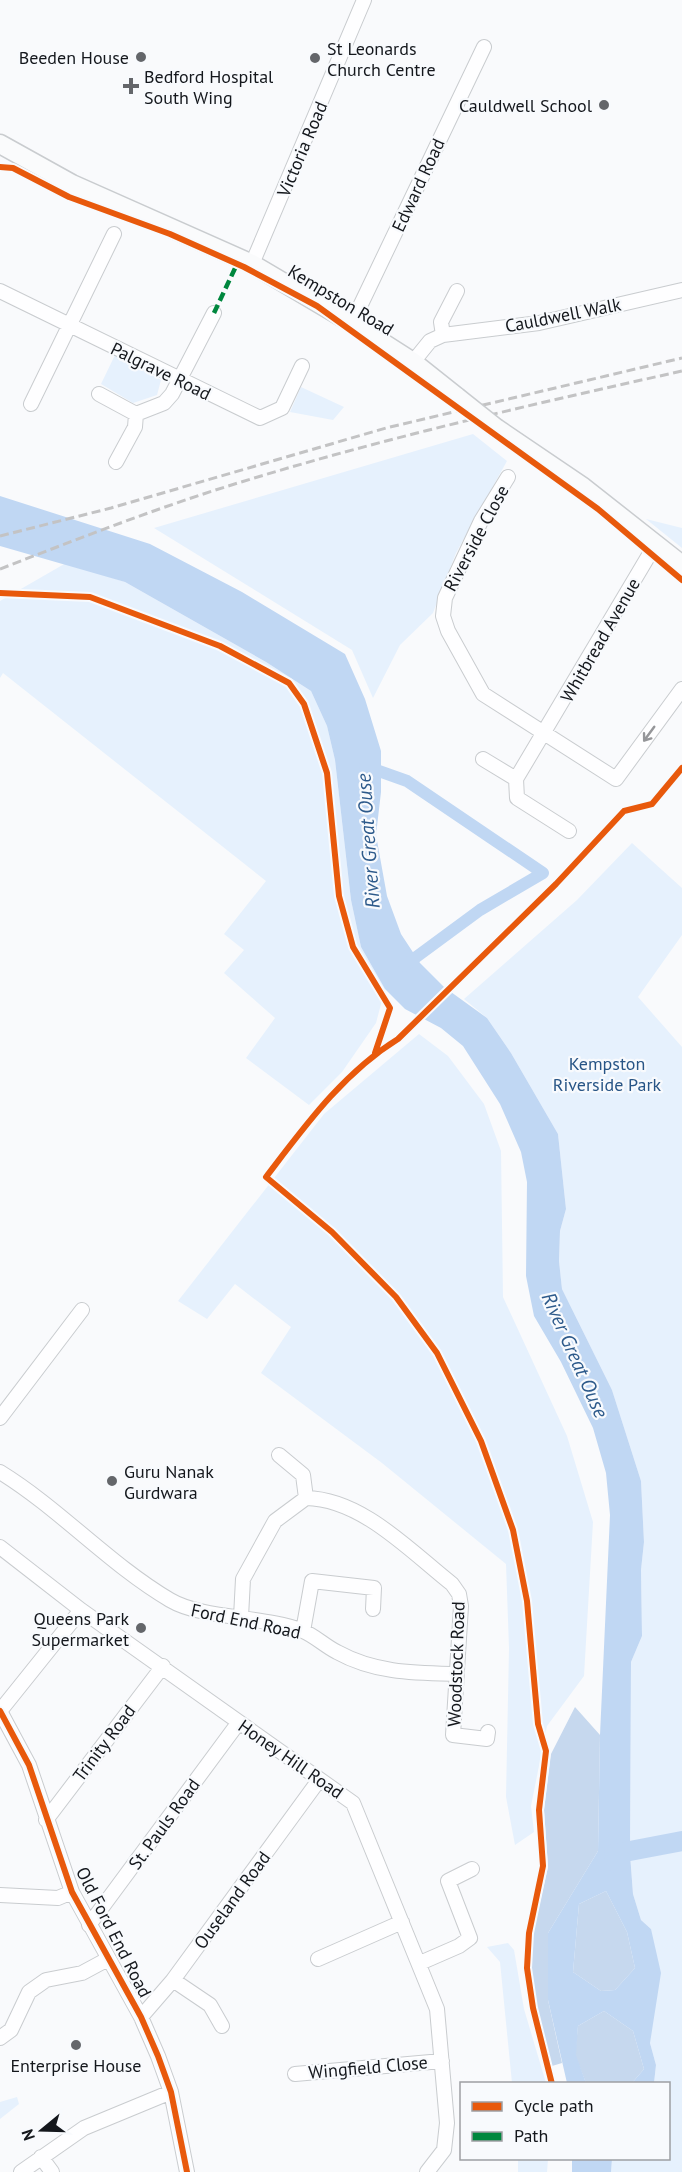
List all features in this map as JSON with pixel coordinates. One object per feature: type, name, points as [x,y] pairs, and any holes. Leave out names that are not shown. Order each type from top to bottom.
[{"type":"main road","name":"Kempston Road","points":[[0,144],[72,184],[252,264],[352,323],[413,362],[496,428],[626,519],[682,565]]},
{"type":"street","name":"Victoria Road","points":[[252,264],[364,0]]},
{"type":"street","name":"Edward Road","points":[[352,323],[484,47]]},
{"type":"street","points":[[30,404],[114,234]]},
{"type":"street","name":"Cauldwell Walk","points":[[443,335],[539,323],[682,290]]},
{"type":"street","name":"Palgrave Road","points":[[0,291],[260,418],[282,408],[302,366]]},
{"type":"street","points":[[413,362],[430,340],[443,335],[441,322],[457,291]]},
{"type":"street","points":[[99,394],[136,414],[164,403],[180,380],[214,313]]},
{"type":"street","points":[[117,462],[135,427],[136,414]]},
{"type":"street","name":"Riverside Close","points":[[508,477],[481,522],[445,598],[443,616],[453,641],[483,694],[616,779],[682,689]]},
{"type":"street","name":"Whitbread Avenue","points":[[516,779],[545,735],[655,545]]},
{"type":"street","points":[[483,759],[516,779],[518,798],[569,831]]},
{"type":"street","points":[[0,1418],[82,1310]]},
{"type":"street","points":[[241,1617],[243,1579],[248,1569],[275,1521],[306,1497],[303,1475],[279,1455]]},
{"type":"street","name":"Ford End Road","points":[[0,1472],[170,1600],[183,1607],[303,1631],[337,1652],[369,1667],[399,1672],[456,1674]]},
{"type":"street","name":"Woodstock Road","points":[[306,1497],[342,1503],[385,1531],[452,1584],[459,1594],[461,1606],[453,1735],[487,1739],[488,1732]]},
{"type":"street","name":"Honey Hill Road","points":[[0,1547],[81,1610],[353,1803],[437,2009],[447,2123],[444,2150],[427,2172]]},
{"type":"street","points":[[303,1631],[312,1581],[374,1588],[373,1609]]},
{"type":"street","points":[[0,1711],[81,1610]]},
{"type":"street","name":"Trinity Road","points":[[46,1820],[162,1666]]},
{"type":"street","name":"Old Ford End Road","points":[[0,1711],[29,1765],[72,1892],[141,2017],[171,2092],[187,2172]]},
{"type":"street","name":"St. Pauls Road","points":[[89,1925],[239,1722]]},
{"type":"street","name":"Ouseland Road","points":[[141,2017],[173,1980],[319,1780]]},
{"type":"street","points":[[420,1963],[459,1946],[471,1938],[448,1881],[472,1869]]},
{"type":"street","points":[[0,1895],[58,1898],[72,1892]]},
{"type":"street","points":[[318,1959],[402,1922]]},
{"type":"street","points":[[0,2038],[12,2030],[29,1992],[46,1980],[82,1973],[108,1959]]},
{"type":"street","points":[[173,1980],[210,2005],[221,2026]]},
{"type":"street","name":"Wingfield Close","points":[[295,2074],[442,2061]]},
{"type":"street","points":[[21,2172],[84,2128],[171,2092]]},
{"type":"street","points":[[41,2157],[52,2172]]},
{"type":"green space","points":[[115,355],[161,380],[157,395],[133,403],[101,384]]},
{"type":"green space","points":[[301,387],[344,407],[333,420],[290,412]]},
{"type":"green space","points":[[473,434],[507,461],[456,553],[433,613],[400,645],[373,698],[352,650],[154,528]]},
{"type":"green space","points":[[646,519],[682,528],[682,548]]},
{"type":"green space","points":[[66,563],[125,582],[266,662],[311,691],[327,726],[335,760],[351,900],[361,947],[385,989],[376,1023],[342,1072],[309,1105],[246,1058],[275,1018],[224,973],[244,950],[224,934],[266,881],[3,673],[0,678],[0,601]]},
{"type":"green space","name":"Kempston Riverside Park","points":[[632,843],[682,888],[682,935],[638,997],[682,1047],[682,2172],[611,2172],[612,2160],[670,2160],[670,2082],[654,2082],[656,2065],[650,2043],[651,1929],[641,1920],[633,1894],[630,1854],[631,1662],[642,1636],[641,1570],[644,1542],[641,1481],[612,1390],[562,1289],[559,1261],[560,1231],[566,1209],[558,1134],[511,1053],[487,1018],[464,999],[577,900]]},
{"type":"green space","points":[[419,1034],[448,1056],[484,1104],[501,1151],[503,1297],[567,1436],[593,1522],[584,1676],[547,1726],[531,1806],[534,1832],[515,1845],[506,1797],[509,1648],[506,1564],[382,1463],[261,1373],[291,1327],[235,1284],[207,1319],[178,1301],[324,1114]]},
{"type":"green space","points":[[508,1943],[514,1950],[524,2009],[546,2082],[512,2082],[500,1962],[487,1947]]},
{"type":"green space","points":[[17,2097],[19,2104],[0,2119],[0,2102]]},
{"type":"green space","points":[[518,2160],[548,2160],[547,2172],[518,2172]]},
{"type":"shaded area","points":[[575,1707],[600,1735],[598,1851],[548,1933],[548,2000],[562,2063],[552,2066],[537,2008],[531,1969],[533,1934],[548,1867],[544,1810],[551,1754]]},
{"type":"shaded area","points":[[606,1891],[627,1932],[635,1968],[615,1990],[601,1991],[573,1972],[579,1904]]},
{"type":"shaded area","points":[[604,2011],[633,2031],[644,2069],[633,2082],[586,2082],[575,2055],[578,2026]]},
{"type":"water","name":"River Great Ouse","points":[[0,496],[150,544],[242,592],[345,654],[365,699],[381,751],[381,792],[376,835],[387,896],[401,934],[420,963],[444,987],[487,1018],[511,1053],[558,1134],[566,1209],[560,1231],[559,1261],[562,1289],[612,1390],[641,1481],[644,1542],[641,1570],[642,1636],[631,1662],[630,1854],[633,1894],[641,1920],[651,1929],[661,1973],[650,2043],[656,2065],[654,2082],[633,2082],[644,2069],[633,2031],[604,2011],[578,2026],[576,2055],[586,2082],[567,2082],[548,2000],[548,1933],[598,1851],[600,1735],[610,1515],[606,1473],[593,1428],[561,1362],[534,1316],[526,1276],[527,1182],[521,1152],[500,1104],[463,1046],[441,1028],[405,1009],[385,989],[361,947],[351,900],[335,760],[327,726],[311,691],[266,662],[125,582],[0,546]],"holes":[[[606,1891],[627,1932],[635,1968],[615,1990],[601,1991],[573,1972],[579,1904]]]},
{"type":"water","points":[[572,2160],[612,2160],[611,2172],[572,2172]]},
{"type":"waterway","name":"River Great Ouse","points":[[365,766],[407,781],[543,873],[480,910],[404,966]]},
{"type":"waterway","points":[[617,1863],[614,1854],[682,1841]]},
{"type":"railway","points":[[0,536],[111,508],[386,428],[682,358]]},
{"type":"railway","points":[[0,569],[168,506],[281,470],[452,424],[682,371]]},
{"type":"marked path","points":[[214,313],[237,264]]},
{"type":"cycle path","points":[[0,167],[13,168],[69,197],[170,234],[244,267],[317,306],[598,509],[682,580]]},
{"type":"cycle path","points":[[0,593],[90,597],[220,646],[289,683],[304,704],[327,773],[339,896],[353,947],[390,1008],[375,1053]]},
{"type":"cycle path","points":[[552,2082],[533,2008],[527,1968],[529,1933],[543,1866],[539,1810],[546,1751],[538,1724],[527,1601],[513,1530],[481,1441],[437,1353],[396,1297],[332,1232],[266,1177],[310,1120],[342,1084],[398,1039],[556,884],[624,811],[652,804],[682,768]]},
{"type":"cycle path","points":[[0,1711],[29,1765],[72,1892],[141,2017],[158,2056],[171,2092],[187,2172]]},
{"type":"place","name":"Beeden House","points":[[141,57]]},
{"type":"place","name":"St Leonards Church Centre","points":[[315,58]]},
{"type":"place","name":"Bedford Hospital South Wing","points":[[131,86]]},
{"type":"place","name":"Cauldwell School","points":[[604,105]]},
{"type":"place","name":"Guru Nanak Gurdwara","points":[[112,1481]]},
{"type":"place","name":"Queens Park Supermarket","points":[[141,1628]]},
{"type":"place","name":"Enterprise House","points":[[76,2045]]}]
